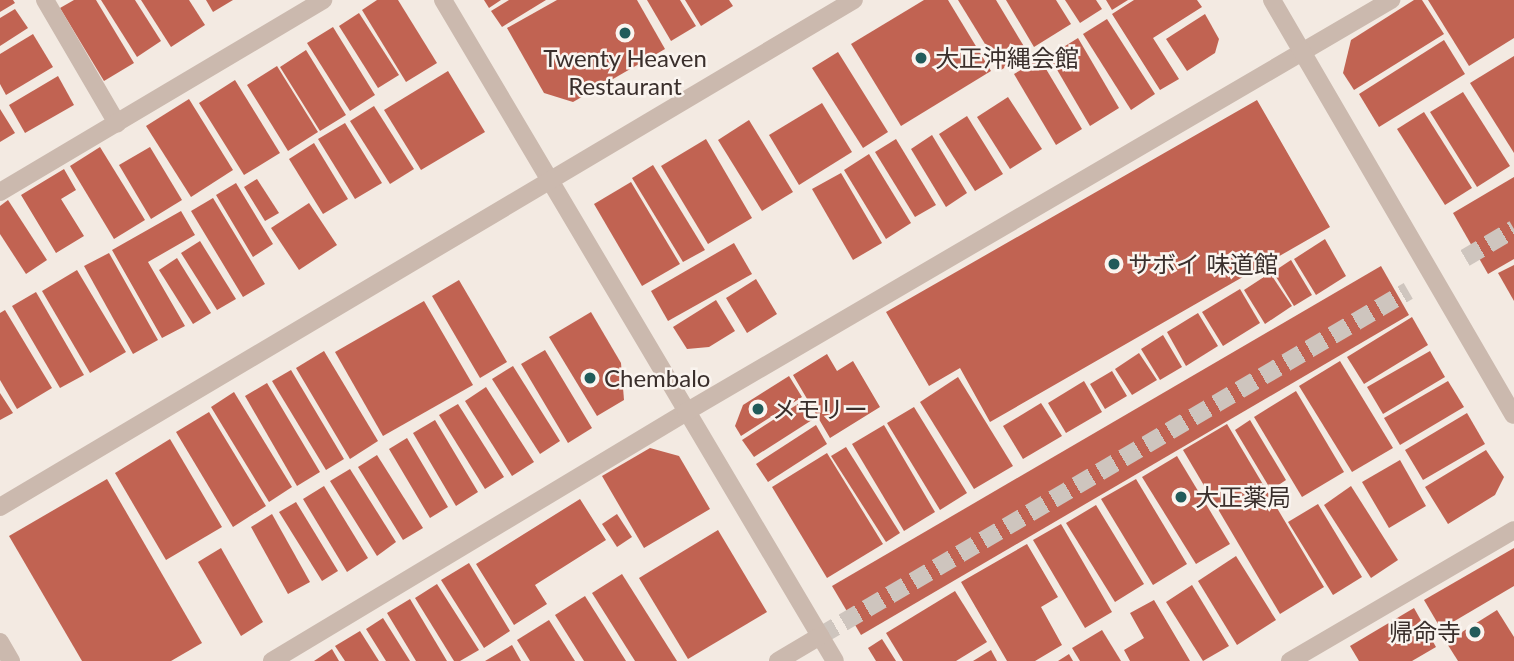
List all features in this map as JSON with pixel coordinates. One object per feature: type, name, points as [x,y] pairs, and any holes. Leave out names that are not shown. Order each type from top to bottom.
[{"type":"street","points":[[45,0],[117,123]]},
{"type":"street","points":[[0,192],[323,0]]},
{"type":"street","points":[[443,0],[835,661]]},
{"type":"street","points":[[0,507],[854,0]]},
{"type":"street","points":[[1272,0],[1514,415]]},
{"type":"street","points":[[272,661],[687,412],[1391,0]]},
{"type":"street","points":[[1290,661],[1514,530]]},
{"type":"street","points":[[778,661],[820,636]]},
{"type":"street","points":[[0,642],[11,661]]},
{"type":"building","points":[[0,0],[13,0],[15,3],[0,12]]},
{"type":"building","points":[[74,0],[96,0],[134,63],[104,81],[60,8]]},
{"type":"building","points":[[101,0],[135,0],[161,41],[137,57]]},
{"type":"building","points":[[141,0],[189,0],[205,25],[171,47]]},
{"type":"building","points":[[206,0],[233,0],[213,12]]},
{"type":"building","points":[[377,0],[398,0],[437,63],[406,82],[362,10]]},
{"type":"building","points":[[484,0],[501,0],[489,8]]},
{"type":"building","points":[[509,0],[546,0],[502,27],[491,11]]},
{"type":"building","points":[[557,0],[637,0],[665,49],[573,102],[544,93],[507,28]]},
{"type":"building","points":[[647,0],[680,0],[696,26],[671,41]]},
{"type":"building","points":[[685,0],[729,0],[733,6],[701,26]]},
{"type":"building","name":"大正沖縄会館","points":[[924,0],[948,0],[991,71],[901,126],[851,44]]},
{"type":"building","points":[[958,0],[996,0],[1028,53],[1001,70]]},
{"type":"building","points":[[1006,0],[1056,0],[1071,24],[1034,47]]},
{"type":"building","points":[[1065,0],[1096,0],[1102,9],[1080,23]]},
{"type":"building","points":[[1106,0],[1128,0],[1112,10]]},
{"type":"building","points":[[1134,0],[1197,0],[1202,7],[1153,38],[1179,79],[1160,90],[1112,14]]},
{"type":"building","points":[[1414,0],[1422,0],[1444,34],[1354,90],[1343,73],[1351,40]]},
{"type":"building","points":[[1428,0],[1514,0],[1514,38],[1469,66]]},
{"type":"building","points":[[15,9],[28,28],[0,46],[0,18]]},
{"type":"building","points":[[359,13],[399,75],[378,88],[339,26]]},
{"type":"building","points":[[1205,14],[1219,39],[1215,53],[1187,71],[1166,39]]},
{"type":"building","points":[[1107,19],[1155,94],[1131,110],[1083,34]]},
{"type":"building","points":[[333,27],[375,95],[350,111],[307,43]]},
{"type":"building","points":[[33,34],[53,67],[6,95],[0,84],[0,54]]},
{"type":"building","points":[[1078,38],[1119,108],[1090,126],[1049,56]]},
{"type":"building","points":[[1444,40],[1465,74],[1379,127],[1359,94]]},
{"type":"building","points":[[306,50],[346,115],[320,131],[280,67]]},
{"type":"building","points":[[838,52],[888,132],[863,148],[812,68]]},
{"type":"building","points":[[1514,56],[1514,153],[1470,83]]},
{"type":"building","points":[[1040,59],[1082,129],[1056,145],[1014,74]]},
{"type":"building","points":[[277,66],[318,132],[288,151],[247,85]]},
{"type":"building","points":[[448,71],[485,132],[421,170],[384,110]]},
{"type":"building","points":[[58,76],[74,105],[25,133],[9,105]]},
{"type":"building","points":[[235,80],[280,153],[244,175],[199,103]]},
{"type":"building","points":[[1463,92],[1510,166],[1477,187],[1430,112]]},
{"type":"building","points":[[1008,97],[1042,149],[1010,169],[977,117]]},
{"type":"building","points":[[189,99],[233,170],[191,197],[146,126]]},
{"type":"building","points":[[1257,100],[1330,227],[990,422],[960,368],[929,386],[886,312]]},
{"type":"building","points":[[822,103],[852,152],[799,185],[769,135]]},
{"type":"building","points":[[374,106],[414,169],[390,184],[350,121]]},
{"type":"building","points":[[0,109],[15,133],[0,142]]},
{"type":"building","points":[[1424,112],[1472,188],[1445,205],[1397,129]]},
{"type":"building","points":[[967,116],[1003,174],[975,191],[939,134]]},
{"type":"building","points":[[749,120],[793,192],[762,211],[718,140]]},
{"type":"building","points":[[345,123],[382,183],[355,199],[318,139]]},
{"type":"building","points":[[932,135],[967,193],[946,207],[911,149]]},
{"type":"building","points":[[706,139],[752,218],[708,244],[661,166]]},
{"type":"building","points":[[896,139],[936,205],[915,217],[875,152]]},
{"type":"building","points":[[314,143],[348,199],[323,214],[289,159]]},
{"type":"building","points":[[100,147],[145,220],[114,239],[70,166]]},
{"type":"building","points":[[150,147],[182,200],[151,219],[119,165]]},
{"type":"building","points":[[869,154],[911,223],[886,239],[844,170]]},
{"type":"building","points":[[653,165],[705,250],[683,262],[632,178]]},
{"type":"building","points":[[64,169],[76,190],[61,199],[84,236],[56,253],[21,195]]},
{"type":"building","points":[[841,173],[882,243],[853,260],[812,189]]},
{"type":"building","points":[[1514,177],[1514,259],[1488,274],[1453,213]]},
{"type":"building","points":[[257,179],[279,213],[265,221],[244,187]]},
{"type":"building","points":[[631,182],[680,264],[642,286],[594,204]]},
{"type":"building","points":[[236,183],[273,244],[253,257],[216,195]]},
{"type":"building","points":[[213,198],[265,284],[243,297],[191,211]]},
{"type":"building","points":[[8,200],[47,260],[26,274],[0,234],[0,206]]},
{"type":"building","points":[[309,203],[337,245],[299,270],[271,228]]},
{"type":"building","points":[[181,211],[195,235],[148,262],[185,326],[162,338],[112,250]]},
{"type":"building","points":[[1325,239],[1346,276],[1316,295],[1294,259]]},
{"type":"building","points":[[200,241],[236,299],[217,310],[181,253]]},
{"type":"building","points":[[734,243],[752,274],[668,321],[651,291]]},
{"type":"building","points":[[109,253],[158,340],[133,354],[84,266]]},
{"type":"building","points":[[177,258],[211,313],[193,324],[159,270]]},
{"type":"building","points":[[1291,260],[1312,295],[1294,306],[1273,272]]},
{"type":"building","points":[[1514,265],[1514,301],[1498,273]]},
{"type":"building","points":[[1381,266],[1409,315],[861,635],[832,586]]},
{"type":"building","points":[[77,270],[126,352],[90,373],[42,291]]},
{"type":"building","points":[[1270,273],[1292,306],[1265,324],[1244,290]]},
{"type":"building","points":[[756,279],[777,314],[747,333],[726,298]]},
{"type":"building","points":[[459,280],[507,362],[480,378],[432,296]]},
{"type":"building","points":[[1240,289],[1260,323],[1223,346],[1202,312]]},
{"type":"building","points":[[36,292],[84,375],[60,388],[12,306]]},
{"type":"building","points":[[716,300],[735,331],[709,347],[687,349],[673,327]]},
{"type":"building","points":[[424,301],[473,385],[383,436],[335,352]]},
{"type":"building","points":[[5,310],[52,388],[17,409],[0,380],[0,313]]},
{"type":"building","points":[[591,312],[621,363],[624,400],[597,416],[549,337]]},
{"type":"building","points":[[1198,313],[1218,346],[1186,366],[1167,332]]},
{"type":"building","points":[[1412,317],[1428,345],[1364,384],[1347,357]]},
{"type":"building","points":[[1163,335],[1182,367],[1160,380],[1141,349]]},
{"type":"building","points":[[545,350],[592,428],[568,443],[521,364]]},
{"type":"building","points":[[324,351],[378,441],[350,459],[296,368]]},
{"type":"building","points":[[1430,351],[1445,377],[1383,414],[1367,387]]},
{"type":"building","points":[[1139,353],[1157,380],[1132,395],[1115,369]]},
{"type":"building","points":[[827,354],[837,371],[853,361],[880,407],[830,438],[793,375]]},
{"type":"building","points":[[1340,361],[1393,448],[1352,472],[1299,386]]},
{"type":"building","points":[[513,366],[560,441],[540,454],[492,379]]},
{"type":"building","points":[[291,370],[344,459],[326,470],[272,381]]},
{"type":"building","points":[[1112,371],[1127,396],[1105,409],[1090,384]]},
{"type":"building","points":[[789,376],[802,397],[741,436],[735,426],[743,405]]},
{"type":"building","points":[[958,377],[1013,466],[974,489],[920,402]]},
{"type":"building","points":[[1084,381],[1102,412],[1066,433],[1048,403]]},
{"type":"building","points":[[1448,381],[1464,407],[1400,445],[1384,418]]},
{"type":"building","points":[[267,383],[320,472],[297,486],[245,396]]},
{"type":"building","points":[[486,387],[534,462],[512,476],[465,401]]},
{"type":"building","points":[[1296,391],[1344,472],[1302,497],[1254,417]]},
{"type":"building","points":[[234,392],[292,487],[269,502],[211,407]]},
{"type":"building","points":[[0,393],[13,413],[0,420]]},
{"type":"building","points":[[801,402],[812,420],[754,457],[742,440]]},
{"type":"building","points":[[1041,403],[1062,436],[1023,459],[1003,426]]},
{"type":"building","points":[[458,404],[504,477],[485,489],[439,415]]},
{"type":"building","points":[[914,407],[967,493],[940,510],[887,423]]},
{"type":"building","points":[[209,412],[266,506],[233,527],[176,432]]},
{"type":"building","points":[[1467,413],[1485,444],[1423,480],[1405,450]]},
{"type":"building","points":[[435,420],[478,492],[456,506],[413,433]]},
{"type":"building","points":[[1250,420],[1286,480],[1271,490],[1235,430]]},
{"type":"building","points":[[1227,424],[1324,587],[1280,614],[1183,450]]},
{"type":"building","points":[[816,425],[827,444],[768,482],[756,464]]},
{"type":"building","points":[[884,425],[935,512],[904,531],[852,444]]},
{"type":"building","points":[[407,438],[448,507],[430,518],[389,449]]},
{"type":"building","points":[[170,439],[222,527],[166,560],[115,473]]},
{"type":"building","points":[[846,447],[900,533],[886,542],[831,456]]},
{"type":"building","points":[[650,448],[679,456],[710,509],[644,548],[602,476]]},
{"type":"building","points":[[1486,450],[1504,477],[1495,495],[1448,524],[1425,487]]},
{"type":"building","points":[[827,453],[883,544],[827,578],[772,487]]},
{"type":"building","points":[[377,455],[423,528],[403,540],[358,467]]},
{"type":"building","points":[[1177,456],[1230,544],[1196,564],[1142,477]]},
{"type":"building","points":[[1400,460],[1426,506],[1389,528],[1362,482]]},
{"type":"building","points":[[350,469],[396,542],[377,556],[330,481]]},
{"type":"building","points":[[107,479],[202,643],[171,661],[82,661],[9,536]]},
{"type":"building","points":[[1136,479],[1187,564],[1153,585],[1101,499]]},
{"type":"building","points":[[324,486],[368,558],[347,572],[303,499]]},
{"type":"building","points":[[1351,486],[1398,560],[1371,578],[1324,505]]},
{"type":"building","points":[[580,499],[606,540],[535,585],[547,604],[514,625],[476,564]]},
{"type":"building","points":[[296,502],[338,571],[322,581],[279,512]]},
{"type":"building","points":[[1318,504],[1362,577],[1333,595],[1288,522]]},
{"type":"building","points":[[1096,505],[1144,584],[1115,602],[1066,523]]},
{"type":"building","points":[[272,514],[310,582],[288,594],[251,527]]},
{"type":"building","points":[[617,514],[632,537],[617,547],[602,524]]},
{"type":"building","points":[[1061,524],[1112,612],[1085,628],[1033,540]]},
{"type":"building","points":[[718,530],[767,612],[688,659],[639,578]]},
{"type":"building","points":[[1027,544],[1058,597],[1041,607],[1062,645],[1035,661],[1007,661],[961,582]]},
{"type":"building","points":[[221,548],[263,622],[241,636],[198,562]]},
{"type":"building","points":[[1514,548],[1514,586],[1441,629],[1424,600]]},
{"type":"building","points":[[1236,556],[1276,620],[1237,645],[1198,581]]},
{"type":"building","points":[[469,563],[510,631],[484,648],[441,580]]},
{"type":"building","points":[[622,574],[677,661],[635,661],[592,593]]},
{"type":"building","points":[[437,584],[479,650],[460,661],[454,661],[415,598]]},
{"type":"building","points":[[1192,585],[1229,646],[1203,661],[1166,602]]},
{"type":"building","points":[[955,591],[987,642],[956,661],[903,661],[886,633]]},
{"type":"building","points":[[585,596],[626,661],[584,661],[555,615]]},
{"type":"building","points":[[410,599],[447,661],[416,661],[387,613]]},
{"type":"building","points":[[1154,600],[1190,661],[1130,661],[1124,650],[1144,638],[1130,613]]},
{"type":"building","points":[[1414,608],[1436,647],[1412,661],[1359,661],[1350,646]]},
{"type":"building","points":[[1497,610],[1514,637],[1514,661],[1458,661],[1446,642]]},
{"type":"building","points":[[383,618],[410,661],[386,661],[366,629]]},
{"type":"building","points":[[549,620],[575,661],[530,661],[517,640]]},
{"type":"building","points":[[1102,630],[1121,661],[1080,661],[1072,648]]},
{"type":"building","points":[[360,631],[379,661],[345,661],[335,646]]},
{"type":"building","points":[[882,639],[896,661],[876,661],[868,648]]},
{"type":"building","points":[[512,645],[521,661],[485,661]]},
{"type":"building","points":[[332,649],[339,661],[314,661]]},
{"type":"building","points":[[991,650],[997,661],[973,661]]},
{"type":"building","points":[[1069,654],[1073,661],[1058,661]]},
{"type":"tunnel","points":[[1465,258],[1514,229]]},
{"type":"tunnel","points":[[820,636],[1408,291]]},
{"type":"place","name":"Twenty Heaven Restaurant","points":[[625,33]]},
{"type":"place","name":"大正沖縄会館","points":[[921,58]]},
{"type":"place","name":"サボイ 味道館","points":[[1114,264]]},
{"type":"place","name":"Chembalo","points":[[590,378]]},
{"type":"place","name":"メモリー","points":[[758,409]]},
{"type":"place","name":"大正薬局","points":[[1181,497]]},
{"type":"place","name":"帰命寺","points":[[1475,632]]}]
